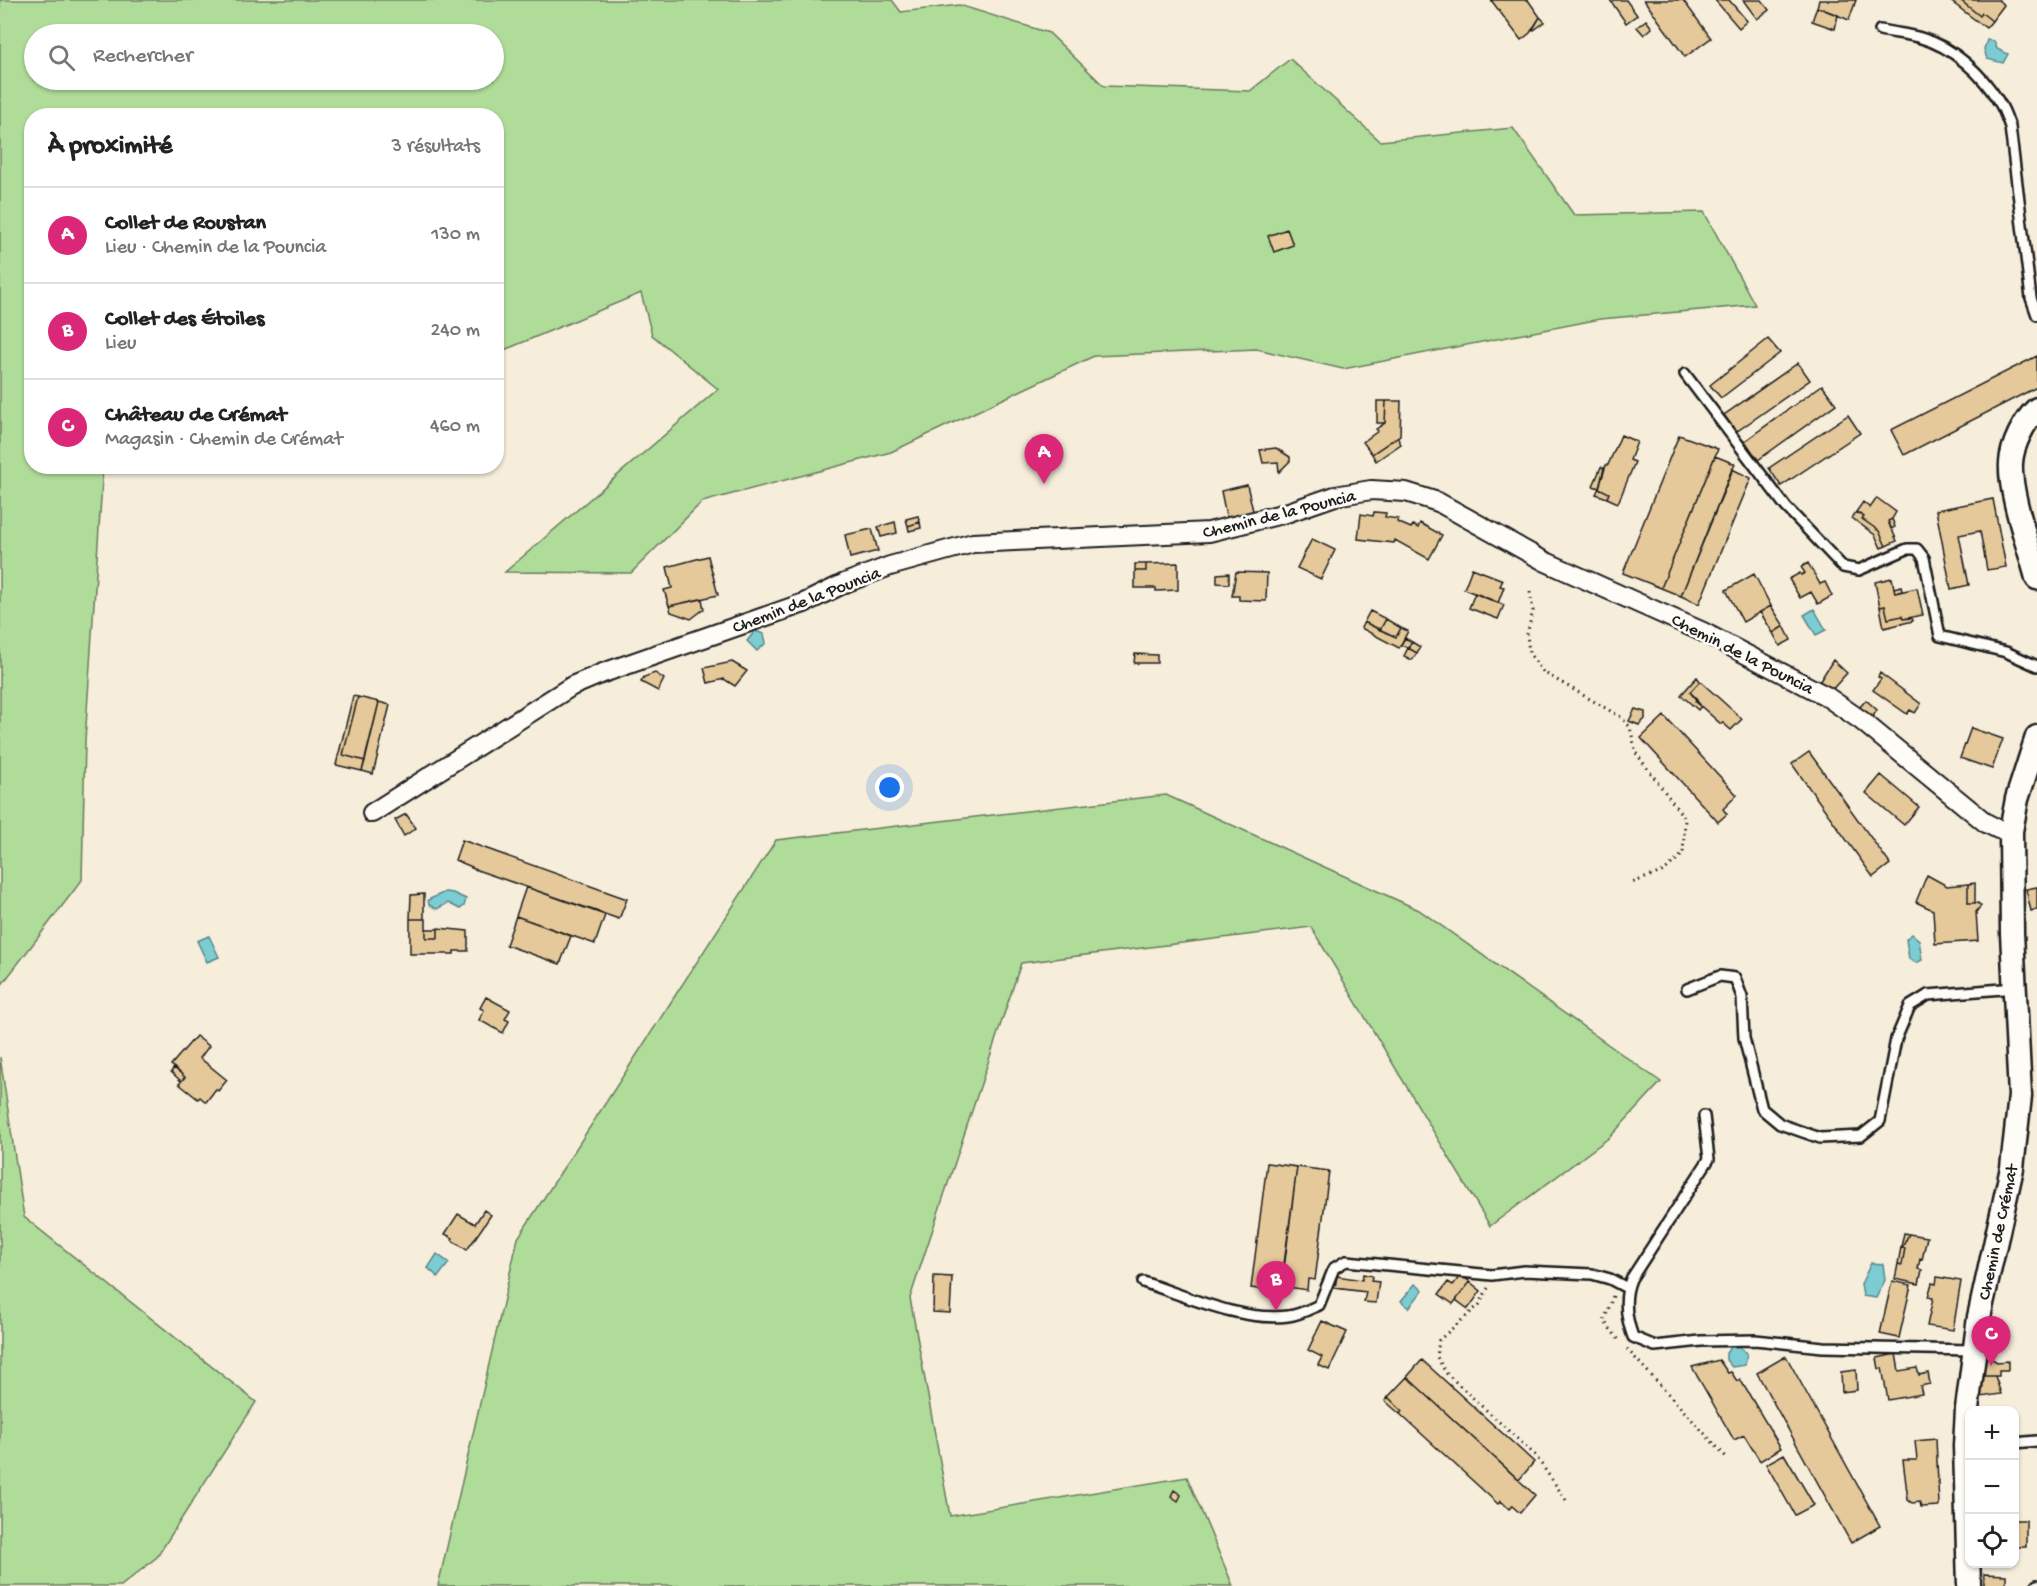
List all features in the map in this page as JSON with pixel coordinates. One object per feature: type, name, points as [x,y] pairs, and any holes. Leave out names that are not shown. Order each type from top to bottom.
[{"type":"street","points":[[2037,409],[2028,417],[2011,462],[2012,486],[2037,578]]},
{"type":"street","name":"Chemin de la Pouncia","points":[[372,813],[572,686],[804,603],[845,583],[890,566],[974,543],[1209,532],[1286,513],[1335,496],[1371,490],[1407,492],[1438,502],[1544,561],[1681,622],[1792,676],[1862,721],[1986,823],[1998,829],[2011,831]]},
{"type":"street","name":"Chemin de Crémat","points":[[1970,1406],[1973,1350],[2012,1168],[2017,1132],[2020,1096],[2010,886],[2011,831],[2017,799],[2037,737]]},
{"type":"street","name":"Chemin de Crémat","points":[[1967,1460],[1969,1586]]},
{"type":"lane","points":[[1880,30],[1922,38],[1940,46],[1973,69],[1988,84],[2001,104],[2010,127],[2031,298],[2037,315]]},
{"type":"lane","points":[[1685,374],[1786,507],[1843,567],[1859,570],[1907,549],[1917,549],[1924,558],[1940,636],[2006,652],[2037,666]]},
{"type":"lane","points":[[1687,989],[1720,976],[1735,978],[1742,997],[1744,1038],[1762,1109],[1779,1124],[1820,1138],[1861,1136],[1880,1121],[1896,1039],[1910,1006],[1928,996],[2015,988]]},
{"type":"lane","points":[[1704,1116],[1709,1159],[1624,1287],[1626,1318],[1633,1337],[1655,1346],[1701,1341],[1755,1340],[1823,1347],[1973,1350]]},
{"type":"lane","points":[[1143,1282],[1206,1303],[1257,1316],[1290,1316],[1319,1305],[1334,1268],[1346,1261],[1492,1275],[1524,1271],[1592,1274],[1610,1279],[1624,1287]]},
{"type":"lane","points":[[2019,1443],[2037,1441]]},
{"type":"path","points":[[1530,592],[1533,611],[1527,634],[1529,654],[1543,672],[1622,717],[1630,727],[1636,753],[1684,819],[1683,854],[1664,871],[1629,884]]},
{"type":"path","points":[[1492,1275],[1479,1305],[1439,1340],[1437,1358],[1446,1373],[1535,1455],[1566,1500]]},
{"type":"path","points":[[1624,1287],[1611,1299],[1604,1321],[1727,1458]]},
{"type":"green space","points":[[0,0],[892,0],[901,12],[959,5],[1049,33],[1104,86],[1250,91],[1290,59],[1380,141],[1513,128],[1574,215],[1704,212],[1755,305],[1600,319],[1343,369],[1257,349],[1094,356],[891,452],[702,502],[631,573],[505,572],[718,389],[652,335],[641,293],[504,350],[504,108],[24,108],[24,474],[103,474],[85,741],[82,880],[0,987]]},
{"type":"green space","points":[[1166,795],[1419,910],[1661,1082],[1610,1137],[1490,1226],[1311,927],[1021,963],[910,1298],[950,1516],[1187,1477],[1233,1586],[438,1586],[518,1238],[776,840]]},
{"type":"green space","points":[[0,1057],[24,1217],[256,1402],[157,1557],[121,1586],[0,1586]]},
{"type":"water","points":[[1987,40],[1994,41],[1997,49],[2008,54],[2003,63],[1987,59],[1984,49]]},
{"type":"water","points":[[1814,609],[1826,630],[1816,635],[1804,615]]},
{"type":"water","points":[[755,631],[764,634],[766,643],[757,651],[747,641]]},
{"type":"water","points":[[445,892],[466,899],[464,906],[460,909],[448,903],[437,909],[429,905],[428,900]]},
{"type":"water","points":[[1912,934],[1919,940],[1922,960],[1916,963],[1909,959],[1906,939]]},
{"type":"water","points":[[209,936],[219,957],[207,962],[197,941]]},
{"type":"water","points":[[437,1254],[449,1263],[438,1277],[428,1268]]},
{"type":"water","points":[[1871,1263],[1883,1264],[1885,1280],[1876,1298],[1863,1296],[1861,1284]]},
{"type":"water","points":[[1415,1284],[1423,1290],[1409,1308],[1401,1301]]},
{"type":"water","points":[[1739,1346],[1747,1354],[1745,1365],[1732,1367],[1726,1360],[1726,1353],[1731,1347]]},
{"type":"building","points":[[1491,0],[1528,0],[1540,17],[1530,33],[1521,40]]},
{"type":"building","points":[[1610,0],[1626,0],[1637,15],[1626,23]]},
{"type":"building","points":[[1644,0],[1683,0],[1711,38],[1685,57]]},
{"type":"building","points":[[1715,0],[1729,0],[1747,21],[1739,28]]},
{"type":"building","points":[[1743,0],[1762,0],[1769,10],[1757,19]]},
{"type":"building","points":[[1819,0],[1856,0],[1849,20],[1817,7]]},
{"type":"building","points":[[1949,0],[1960,0],[1980,16],[1982,13],[1992,21],[1986,28]]},
{"type":"building","points":[[1960,0],[1998,0],[2004,5],[1992,21],[1982,13],[1980,16]]},
{"type":"building","points":[[1817,7],[1838,15],[1835,29],[1812,21]]},
{"type":"building","points":[[1540,17],[1545,22],[1534,30],[1533,29]]},
{"type":"building","points":[[1646,20],[1652,28],[1644,35],[1637,27]]},
{"type":"building","points":[[1287,229],[1293,245],[1274,252],[1268,236]]},
{"type":"building","points":[[1768,339],[1780,353],[1721,398],[1710,385]]},
{"type":"building","points":[[2037,356],[2037,387],[1904,455],[1891,430]]},
{"type":"building","points":[[1798,363],[1810,380],[1736,432],[1724,415]]},
{"type":"building","points":[[1822,385],[1836,404],[1758,460],[1745,441]]},
{"type":"building","points":[[1377,401],[1386,401],[1385,423],[1377,423]]},
{"type":"building","points":[[1386,401],[1401,401],[1400,435],[1372,454],[1363,442],[1385,423]]},
{"type":"building","points":[[1848,415],[1860,433],[1781,486],[1769,468]]},
{"type":"building","points":[[1621,435],[1637,442],[1630,460],[1635,462],[1618,503],[1607,498],[1609,493],[1599,488],[1606,465]]},
{"type":"building","points":[[1679,435],[1718,449],[1661,588],[1623,573]]},
{"type":"building","points":[[1397,437],[1401,444],[1376,461],[1372,454]]},
{"type":"building","points":[[1276,448],[1290,457],[1290,461],[1279,472],[1278,462],[1263,463],[1260,450]]},
{"type":"building","points":[[1715,456],[1735,464],[1681,596],[1661,588]]},
{"type":"building","points":[[1601,467],[1604,468],[1599,488],[1593,486]]},
{"type":"building","points":[[1732,469],[1751,478],[1699,604],[1681,596]]},
{"type":"building","points":[[1247,485],[1254,515],[1227,521],[1221,491]]},
{"type":"building","points":[[1599,488],[1609,493],[1607,498],[1596,494]]},
{"type":"building","points":[[1877,498],[1896,512],[1888,521],[1897,541],[1886,546],[1879,531],[1856,512],[1863,502],[1870,508]]},
{"type":"building","points":[[1993,499],[2006,567],[1987,570],[1980,531],[1959,535],[1969,585],[1951,589],[1936,510]]},
{"type":"building","points":[[1374,512],[1386,513],[1385,517],[1398,519],[1397,522],[1411,528],[1413,525],[1418,528],[1420,523],[1442,535],[1429,559],[1395,540],[1394,543],[1358,539],[1361,514],[1373,516]]},
{"type":"building","points":[[1856,512],[1879,531],[1886,546],[1881,548],[1875,535],[1852,518]]},
{"type":"building","points":[[918,516],[920,522],[908,526],[906,519]]},
{"type":"building","points":[[1892,519],[1895,527],[1891,529],[1888,521]]},
{"type":"building","points":[[895,522],[897,533],[881,537],[878,527]]},
{"type":"building","points":[[920,522],[921,528],[909,531],[908,526]]},
{"type":"building","points":[[872,529],[878,551],[850,558],[845,535]]},
{"type":"building","points":[[1312,539],[1335,550],[1321,579],[1297,568]]},
{"type":"building","points":[[708,556],[718,595],[669,606],[664,590],[672,588],[667,567]]},
{"type":"building","points":[[1178,563],[1178,590],[1156,591],[1156,588],[1135,588],[1135,571],[1146,571],[1146,564]]},
{"type":"building","points":[[1808,563],[1820,584],[1825,582],[1832,596],[1818,604],[1811,592],[1800,598],[1789,579],[1805,573],[1801,567]]},
{"type":"building","points":[[1135,564],[1146,564],[1146,571],[1135,571]]},
{"type":"building","points":[[1472,568],[1503,580],[1500,586],[1504,587],[1498,603],[1464,589]]},
{"type":"building","points":[[1236,572],[1267,573],[1266,601],[1239,600],[1239,596],[1232,596]]},
{"type":"building","points":[[1229,573],[1229,584],[1217,583],[1217,574]]},
{"type":"building","points":[[1754,574],[1771,606],[1743,622],[1726,590]]},
{"type":"building","points":[[1892,578],[1895,593],[1917,588],[1923,615],[1888,619],[1885,606],[1880,607],[1875,582]]},
{"type":"building","points":[[1901,586],[1902,591],[1895,593],[1894,588]]},
{"type":"building","points":[[1475,593],[1504,605],[1498,619],[1469,608]]},
{"type":"building","points":[[702,599],[704,609],[691,619],[671,612],[669,606]]},
{"type":"building","points":[[1771,606],[1784,626],[1773,633],[1760,612]]},
{"type":"building","points":[[1885,606],[1888,619],[1902,616],[1903,619],[1912,618],[1913,621],[1884,628],[1880,607]]},
{"type":"building","points":[[1370,611],[1386,619],[1380,630],[1364,622]]},
{"type":"building","points":[[1386,619],[1401,628],[1396,637],[1380,630]]},
{"type":"building","points":[[1364,622],[1396,637],[1401,628],[1408,631],[1399,648],[1361,628]]},
{"type":"building","points":[[1784,626],[1791,640],[1780,646],[1773,633]]},
{"type":"building","points":[[1405,638],[1412,642],[1408,648],[1401,645]]},
{"type":"building","points":[[1412,642],[1420,647],[1417,653],[1408,648]]},
{"type":"building","points":[[1408,648],[1417,653],[1412,660],[1404,656]]},
{"type":"building","points":[[1135,654],[1157,655],[1157,663],[1134,663]]},
{"type":"building","points":[[1833,660],[1847,673],[1829,693],[1818,684]]},
{"type":"building","points":[[732,662],[747,671],[735,686],[724,679],[708,683],[704,668]]},
{"type":"building","points":[[655,673],[664,679],[658,691],[641,682],[644,677]]},
{"type":"building","points":[[1880,673],[1921,704],[1915,713],[1910,710],[1907,714],[1873,690],[1881,679],[1878,677]]},
{"type":"building","points":[[1697,677],[1700,681],[1690,692],[1701,706],[1698,710],[1681,695]]},
{"type":"building","points":[[1700,681],[1742,719],[1731,730],[1695,701],[1697,699],[1690,692]]},
{"type":"building","points":[[353,696],[358,697],[343,755],[365,761],[362,771],[336,765]]},
{"type":"building","points":[[358,697],[379,702],[365,761],[343,755]]},
{"type":"building","points":[[1866,700],[1877,710],[1872,718],[1859,708]]},
{"type":"building","points":[[379,702],[390,705],[373,774],[362,771]]},
{"type":"building","points":[[1635,709],[1645,712],[1645,719],[1639,725],[1629,721]]},
{"type":"building","points":[[1664,716],[1737,795],[1723,809],[1727,814],[1718,822],[1641,738]]},
{"type":"building","points":[[1971,728],[2003,739],[1992,769],[1960,758]]},
{"type":"building","points":[[1809,752],[1890,864],[1873,877],[1792,764]]},
{"type":"building","points":[[1881,775],[1919,807],[1904,825],[1866,793]]},
{"type":"building","points":[[406,814],[416,828],[404,836],[395,820]]},
{"type":"building","points":[[462,840],[627,899],[619,919],[471,868],[455,860]]},
{"type":"building","points":[[1927,875],[1947,886],[1968,884],[1968,903],[1978,903],[1981,906],[1976,912],[1978,941],[1935,944],[1933,910],[1916,902]]},
{"type":"building","points":[[1975,883],[1975,903],[1968,903],[1968,884]]},
{"type":"building","points":[[526,887],[605,915],[595,944],[516,916]]},
{"type":"building","points":[[2037,887],[2037,909],[2031,911],[2026,889]]},
{"type":"building","points":[[424,894],[424,919],[410,919],[411,895]]},
{"type":"building","points":[[516,916],[571,936],[560,964],[506,945]]},
{"type":"building","points":[[410,919],[426,919],[426,938],[438,938],[438,928],[468,931],[468,951],[454,951],[454,954],[410,954]]},
{"type":"building","points":[[426,929],[438,929],[438,938],[426,938]]},
{"type":"building","points":[[486,997],[510,1010],[505,1019],[509,1021],[503,1033],[479,1020],[484,1010],[480,1008]]},
{"type":"building","points":[[196,1036],[209,1046],[200,1058],[227,1080],[206,1102],[200,1097],[198,1099],[179,1084],[185,1077],[171,1065]]},
{"type":"building","points":[[174,1068],[185,1077],[181,1081],[171,1072]]},
{"type":"building","points":[[1267,1163],[1297,1167],[1281,1292],[1251,1288]]},
{"type":"building","points":[[1297,1167],[1329,1171],[1315,1280],[1308,1279],[1307,1290],[1281,1286]]},
{"type":"building","points":[[484,1210],[491,1215],[467,1250],[445,1234],[458,1214],[475,1224]]},
{"type":"building","points":[[1904,1233],[1909,1234],[1902,1248],[1901,1247]]},
{"type":"building","points":[[1909,1234],[1927,1237],[1918,1269],[1922,1270],[1919,1284],[1895,1279],[1898,1264],[1902,1265],[1905,1248],[1902,1248]]},
{"type":"building","points":[[1901,1247],[1905,1248],[1902,1265],[1898,1264]]},
{"type":"building","points":[[1363,1274],[1372,1276],[1371,1281],[1379,1282],[1376,1303],[1364,1302],[1366,1292],[1335,1288],[1337,1276],[1362,1280]]},
{"type":"building","points":[[1461,1275],[1470,1282],[1453,1304],[1439,1294],[1448,1282],[1453,1285]]},
{"type":"building","points":[[934,1276],[952,1277],[950,1313],[933,1312]]},
{"type":"building","points":[[1937,1277],[1961,1281],[1953,1330],[1927,1326],[1933,1298],[1928,1297],[1932,1283],[1936,1284]]},
{"type":"building","points":[[1892,1281],[1911,1285],[1899,1338],[1880,1334]]},
{"type":"building","points":[[1470,1282],[1481,1291],[1468,1309],[1456,1300]]},
{"type":"building","points":[[1322,1321],[1347,1332],[1329,1370],[1318,1365],[1322,1357],[1308,1350]]},
{"type":"building","points":[[1896,1354],[1899,1371],[1917,1368],[1919,1375],[1928,1373],[1930,1384],[1920,1386],[1922,1394],[1888,1400],[1882,1368],[1879,1369],[1877,1358]]},
{"type":"building","points":[[1786,1356],[1880,1526],[1851,1543],[1757,1373]]},
{"type":"building","points":[[1982,1356],[1987,1356],[1997,1362],[2008,1361],[2008,1370],[1999,1370],[1999,1376],[1979,1376]]},
{"type":"building","points":[[1422,1360],[1534,1462],[1519,1480],[1407,1377]]},
{"type":"building","points":[[1719,1360],[1728,1373],[1731,1372],[1737,1381],[1740,1379],[1781,1448],[1760,1461],[1744,1435],[1734,1440],[1692,1367]]},
{"type":"building","points":[[1856,1370],[1857,1390],[1842,1392],[1841,1372]]},
{"type":"building","points":[[1979,1376],[1995,1376],[2001,1394],[1981,1397]]},
{"type":"building","points":[[1407,1377],[1535,1495],[1520,1513],[1512,1506],[1509,1509],[1501,1501],[1498,1504],[1400,1414],[1402,1411],[1388,1397]]},
{"type":"building","points":[[1388,1397],[1402,1411],[1400,1414],[1385,1401]]},
{"type":"building","points":[[1936,1439],[1939,1506],[1921,1507],[1920,1502],[1912,1503],[1908,1500],[1903,1460],[1917,1460],[1915,1441]]},
{"type":"building","points":[[1784,1454],[1814,1505],[1795,1515],[1766,1464]]},
{"type":"building","points":[[1174,1490],[1181,1495],[1178,1501],[1171,1496]]},
{"type":"building","points":[[2019,1520],[2026,1520],[2026,1547],[2019,1547]]},
{"type":"building","points":[[1984,1574],[2006,1575],[2006,1586],[1984,1586]]},
{"type":"place","name":"Collet de Roustan","points":[[1044,484]]},
{"type":"place","name":"Collet des Étoiles","points":[[1276,1311]]},
{"type":"place","name":"Château de Crémat","points":[[1991,1366]]}]
